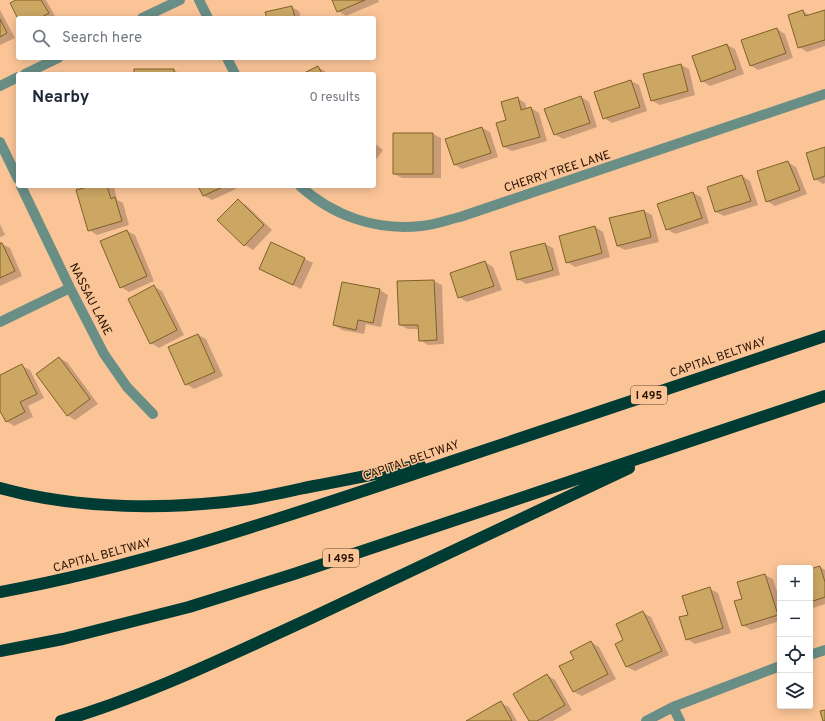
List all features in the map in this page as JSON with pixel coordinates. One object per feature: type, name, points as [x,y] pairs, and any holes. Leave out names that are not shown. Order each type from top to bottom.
[{"type":"highway","name":"CAPITAL BELTWAY","points":[[0,592],[82,575],[156,556],[280,519],[825,336]]},
{"type":"highway","name":"I 495","points":[[0,651],[63,639],[189,607],[294,574],[825,396]]},
{"type":"highway","points":[[60,721],[122,701],[178,679],[466,546],[677,446]]},
{"type":"highway","points":[[0,488],[17,493],[60,500],[113,505],[163,506],[208,503],[251,498],[474,454]]},
{"type":"street","points":[[146,16],[180,0]]},
{"type":"street","points":[[199,0],[207,16]]},
{"type":"street","points":[[29,72],[54,60]]},
{"type":"street","points":[[228,60],[234,72]]},
{"type":"street","points":[[0,86],[16,78]]},
{"type":"street","name":"CHERRY TREE LANE","points":[[302,188],[313,198],[336,212],[359,221],[390,227],[422,226],[460,217],[825,94]]},
{"type":"street","points":[[0,142],[16,176]]},
{"type":"street","name":"NASSAU LANE","points":[[22,188],[70,288],[104,354],[127,387],[153,414]]},
{"type":"street","points":[[0,322],[70,288]]},
{"type":"street","points":[[813,654],[825,650]]},
{"type":"street","points":[[646,721],[673,707],[777,667]]},
{"type":"street","points":[[673,707],[680,721]]},
{"type":"building","points":[[16,0],[41,0],[49,13],[44,16],[16,16],[10,3]]},
{"type":"building","points":[[332,0],[365,0],[337,12]]},
{"type":"building","points":[[292,6],[294,16],[266,16],[265,12]]},
{"type":"building","points":[[803,10],[805,16],[825,10],[825,40],[798,48],[788,15]]},
{"type":"building","points":[[0,19],[7,33],[0,37]]},
{"type":"building","points":[[777,28],[786,53],[750,66],[741,40]]},
{"type":"building","points":[[727,44],[736,69],[701,82],[692,56]]},
{"type":"building","points":[[681,64],[688,91],[651,101],[643,74]]},
{"type":"building","points":[[318,66],[321,72],[306,72]]},
{"type":"building","points":[[134,69],[174,69],[174,72],[134,72]]},
{"type":"building","points":[[631,80],[640,107],[603,119],[594,92]]},
{"type":"building","points":[[581,96],[590,123],[554,135],[544,109]]},
{"type":"building","points":[[518,97],[521,110],[531,107],[540,137],[503,147],[496,123],[506,120],[501,102]]},
{"type":"building","points":[[482,127],[491,153],[454,165],[445,139]]},
{"type":"building","points":[[393,133],[433,133],[433,174],[393,174]]},
{"type":"building","points":[[825,147],[825,176],[814,180],[806,153]]},
{"type":"building","points":[[788,161],[800,190],[766,202],[757,171]]},
{"type":"building","points":[[742,175],[751,201],[715,212],[707,187]]},
{"type":"building","points":[[84,188],[108,188],[111,199],[115,197],[122,221],[88,231],[76,190]]},
{"type":"building","points":[[199,188],[221,188],[203,196]]},
{"type":"building","points":[[693,192],[702,218],[666,230],[657,204]]},
{"type":"building","points":[[238,199],[264,225],[244,246],[217,220]]},
{"type":"building","points":[[644,210],[651,237],[617,246],[609,218]]},
{"type":"building","points":[[595,226],[602,253],[566,263],[559,236]]},
{"type":"building","points":[[127,230],[147,276],[120,288],[100,241]]},
{"type":"building","points":[[271,242],[305,258],[293,285],[259,269]]},
{"type":"building","points":[[0,243],[2,243],[15,271],[0,278]]},
{"type":"building","points":[[545,243],[553,270],[517,280],[510,252]]},
{"type":"building","points":[[485,261],[494,286],[458,298],[450,273]]},
{"type":"building","points":[[434,280],[437,340],[419,341],[418,325],[399,325],[397,281]]},
{"type":"building","points":[[342,282],[380,289],[373,323],[358,320],[356,330],[333,325]]},
{"type":"building","points":[[154,285],[177,330],[150,344],[128,299]]},
{"type":"building","points":[[198,334],[215,372],[185,385],[168,347]]},
{"type":"building","points":[[59,357],[90,399],[67,416],[36,374]]},
{"type":"building","points":[[22,364],[37,394],[20,402],[25,412],[6,422],[0,411],[0,375]]},
{"type":"building","points":[[820,566],[825,582],[825,597],[813,601],[813,568]]},
{"type":"building","points":[[765,574],[777,615],[742,626],[734,601],[742,599],[737,582]]},
{"type":"building","points":[[710,587],[723,628],[686,640],[679,617],[688,615],[682,596]]},
{"type":"building","points":[[643,611],[662,651],[626,667],[615,644],[623,640],[616,624]]},
{"type":"building","points":[[591,641],[608,674],[573,692],[559,666],[574,659],[570,652]]},
{"type":"building","points":[[547,674],[565,705],[537,721],[529,721],[513,694]]},
{"type":"building","points":[[501,701],[512,721],[466,721]]},
{"type":"building","points":[[825,710],[825,721],[823,721],[820,711]]}]
